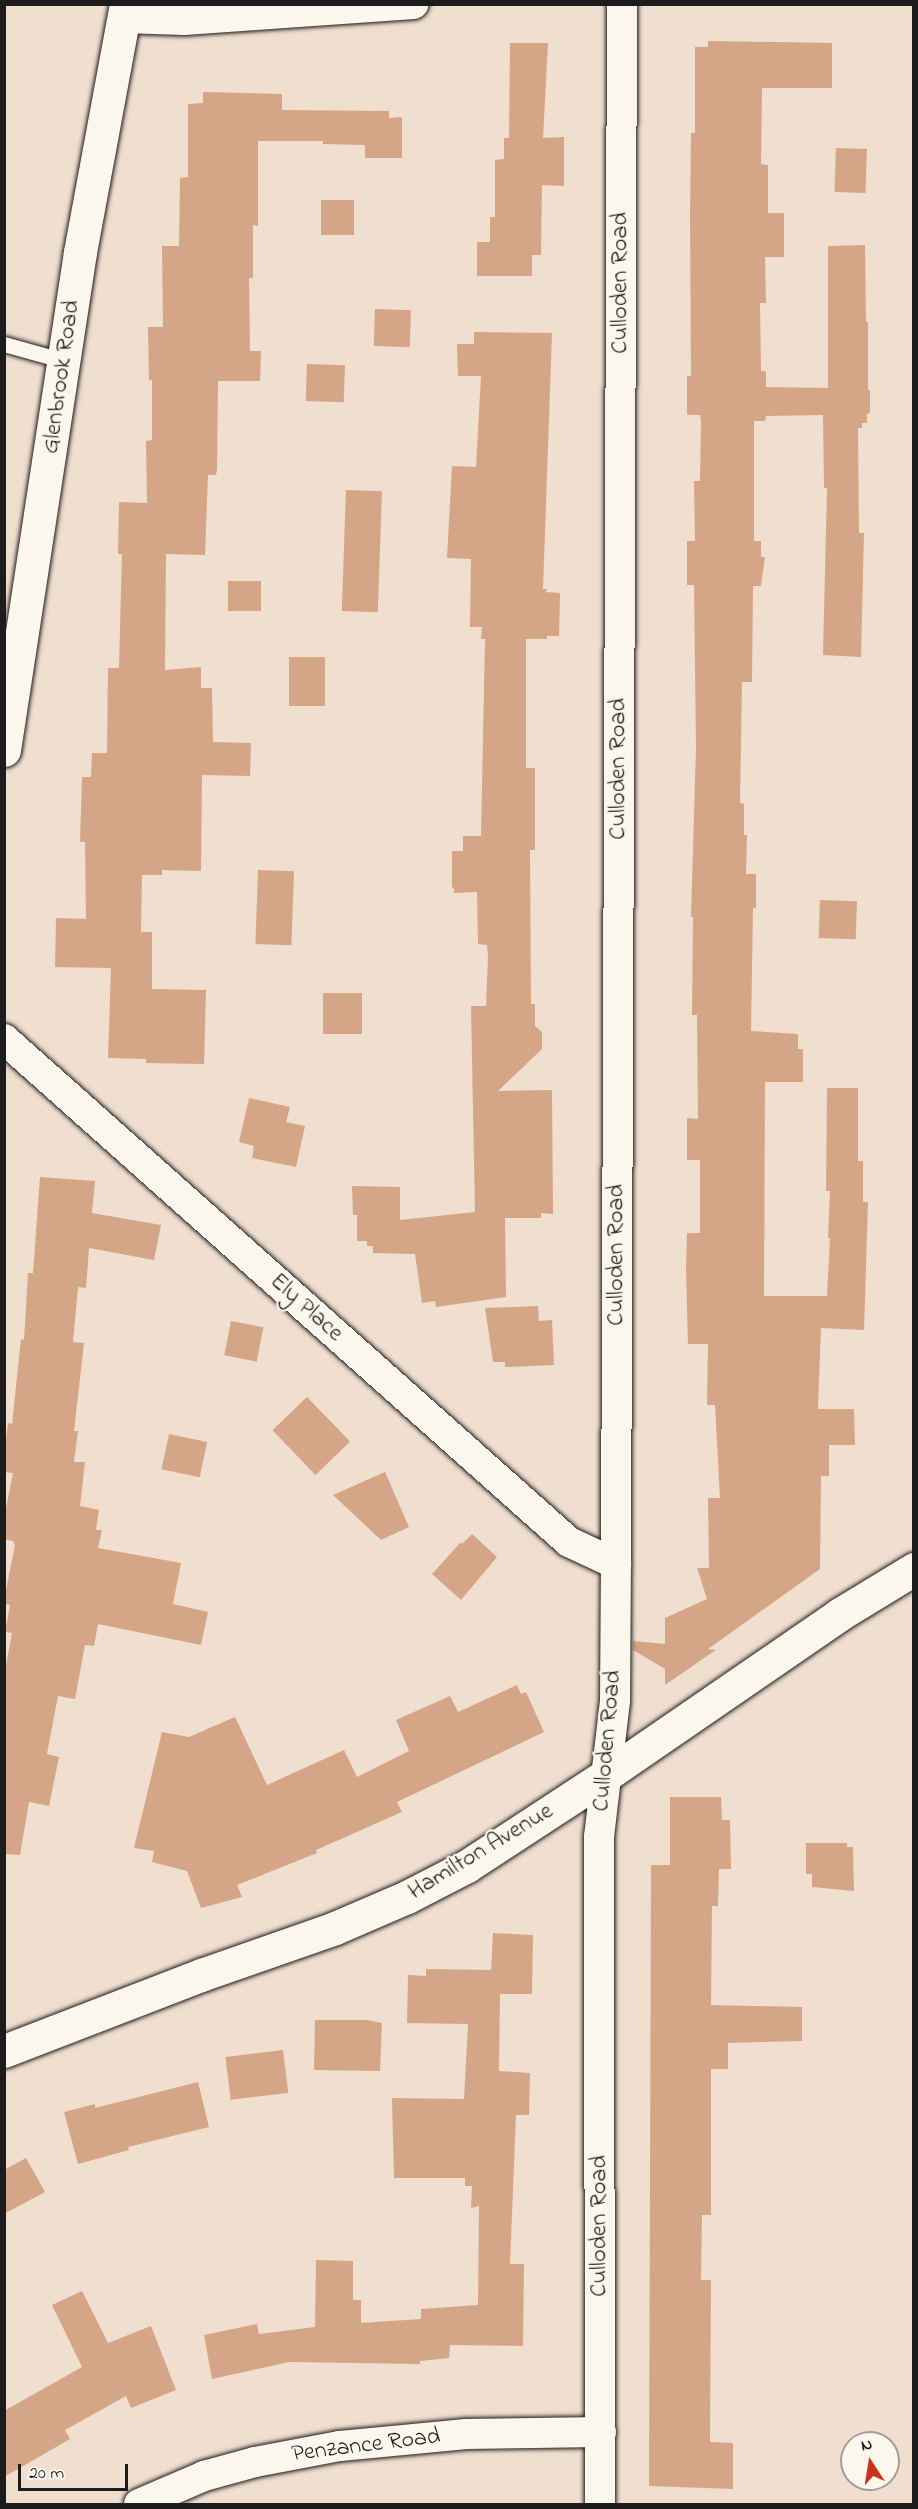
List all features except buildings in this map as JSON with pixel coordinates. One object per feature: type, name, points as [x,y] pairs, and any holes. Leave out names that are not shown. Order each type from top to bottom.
[{"type":"street","points":[[124,11],[184,20],[413,4]]},
{"type":"street","name":"Culloden Road","points":[[600,2505],[599,1837],[615,1701],[622,4]]},
{"type":"street","name":"Glenbrook Road","points":[[4,750],[80,252],[124,11]]},
{"type":"street","name":"Ely Place","points":[[4,1039],[569,1542],[616,1564]]},
{"type":"street","name":"Hamilton Avenue","points":[[4,2052],[201,1975],[335,1928],[407,1897],[467,1866],[606,1775],[840,1614],[914,1569]]},
{"type":"street","name":"Penzance Road","points":[[139,2505],[204,2476],[255,2462],[340,2446],[466,2434],[601,2432]]},
{"type":"lane","points":[[4,344],[65,361]]}]
